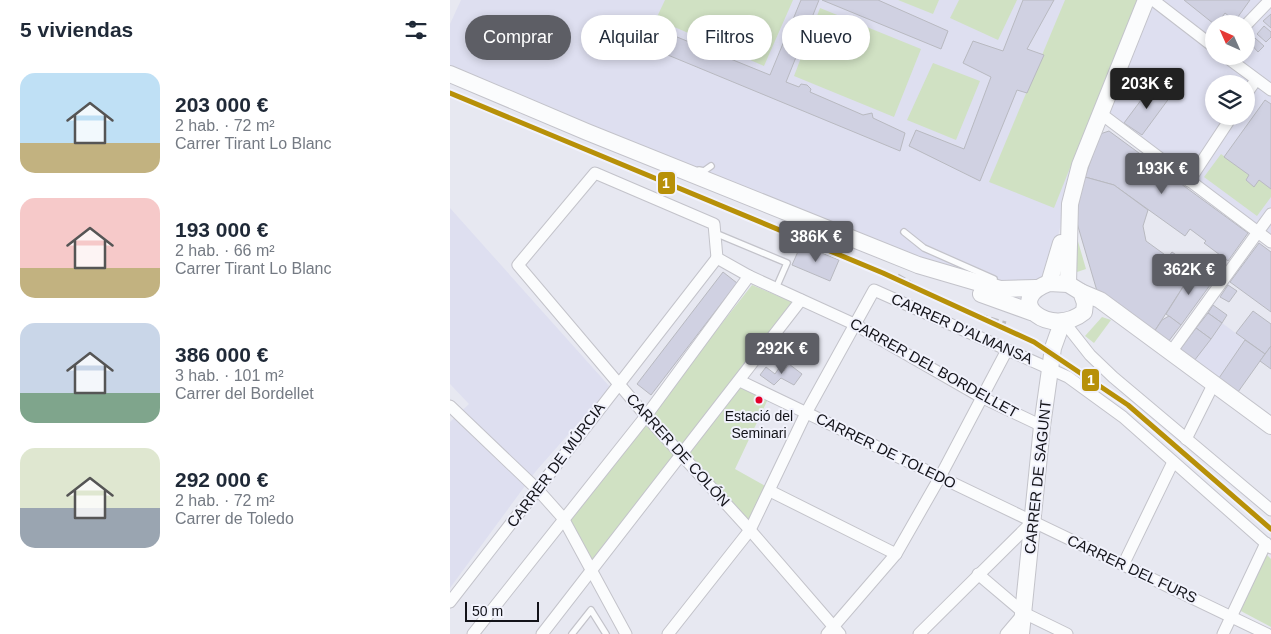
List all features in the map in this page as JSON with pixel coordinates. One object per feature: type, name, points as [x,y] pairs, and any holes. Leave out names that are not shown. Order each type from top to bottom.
[{"type":"street","points":[[1084,312],[1085,303],[1074,288],[1068,222],[1070,204],[1080,165],[1146,0]]},
{"type":"street","points":[[1153,0],[1205,40]]},
{"type":"street","points":[[1255,16],[1270,0]]},
{"type":"street","points":[[1237,65],[1271,90]]},
{"type":"street","points":[[450,74],[918,265],[983,286],[1016,290],[1043,285],[1074,288],[1100,300],[1271,426]]},
{"type":"street","points":[[1100,113],[1271,242]]},
{"type":"street","points":[[1189,181],[1226,125]]},
{"type":"street","name":"CARRER DE COLÓN","points":[[715,233],[714,224],[595,173],[518,264],[618,384],[750,530],[834,632]]},
{"type":"street","points":[[1170,352],[1271,214]]},
{"type":"street","points":[[1045,330],[1029,302],[1031,294],[1043,285],[1068,222]]},
{"type":"street","points":[[715,233],[717,258]]},
{"type":"street","name":"CARRER DEL BORDELLET","points":[[717,258],[749,276],[854,324],[984,398],[1042,426]]},
{"type":"street","name":"CARRER DE MÚRCIA","points":[[450,602],[717,258]]},
{"type":"street","points":[[918,265],[1045,330],[1065,325],[1084,312],[1119,314]]},
{"type":"street","points":[[473,634],[646,416],[749,276]]},
{"type":"street","name":"CARRER D'ALMANSA","points":[[854,324],[874,290],[1007,350],[1050,367],[1068,377],[1123,417],[1269,545]]},
{"type":"street","points":[[965,290],[1045,330]]},
{"type":"street","points":[[542,634],[801,300]]},
{"type":"street","points":[[668,634],[750,530],[806,413],[854,324]]},
{"type":"street","points":[[1065,325],[1090,355],[1271,510]]},
{"type":"street","name":"CARRER DE SAGUNT","points":[[1021,634],[1042,426],[1050,367],[1045,330],[1065,325]]},
{"type":"street","points":[[834,632],[896,554],[984,398],[1007,350]]},
{"type":"street","name":"CARRER DE TOLEDO","points":[[740,381],[1032,522]]},
{"type":"street","points":[[1186,439],[1214,384]]},
{"type":"street","points":[[450,406],[538,490],[564,518],[593,569],[626,634]]},
{"type":"street","points":[[1124,563],[1173,462]]},
{"type":"street","points":[[770,491],[896,554]]},
{"type":"street","points":[[919,634],[1032,522]]},
{"type":"street","name":"CARRER DEL FURS","points":[[1032,522],[1124,563],[1268,634]]},
{"type":"street","points":[[1222,634],[1269,545]]},
{"type":"street","points":[[978,574],[1024,613],[1067,634]]},
{"type":"street","points":[[1006,634],[1024,613]]},
{"type":"lane","points":[[658,160],[704,171],[711,166]]},
{"type":"lane","points":[[904,232],[924,248],[1016,290]]},
{"type":"lane","points":[[715,233],[786,263],[776,288]]},
{"type":"lane","points":[[572,634],[592,610],[606,634]]},
{"type":"shaded area","points":[[461,0],[1143,0],[1073,171],[1048,280],[1013,286],[895,252],[450,68],[450,24]]},
{"type":"shaded area","points":[[1146,0],[1271,0],[1271,241],[1100,113]]},
{"type":"shaded area","points":[[450,208],[610,387],[536,471],[450,588],[450,422],[469,404],[450,384]]},
{"type":"shaded area","points":[[1222,323],[1245,340],[1219,378],[1179,351],[1211,339]]},
{"type":"green space","points":[[665,0],[793,0],[786,15],[782,15],[782,25],[772,48],[772,15],[687,15],[687,32],[677,28],[677,15],[658,15]]},
{"type":"green space","points":[[898,0],[939,0],[933,14]]},
{"type":"green space","points":[[959,0],[1017,0],[998,40],[950,18]]},
{"type":"green space","points":[[1065,0],[1137,0],[1054,208],[989,182]]},
{"type":"green space","points":[[820,8],[837,15],[817,15]]},
{"type":"green space","points":[[870,28],[921,49],[894,117],[794,76],[800,60],[870,60]]},
{"type":"green space","points":[[750,60],[767,60],[764,66]]},
{"type":"green space","points":[[933,63],[980,81],[956,140],[907,120]]},
{"type":"green space","points":[[1221,154],[1249,175],[1246,180],[1254,186],[1259,180],[1271,189],[1271,197],[1257,216],[1204,177]]},
{"type":"green space","points":[[1077,238],[1086,269],[1074,273]]},
{"type":"green space","points":[[752,285],[795,303],[681,451],[649,416]]},
{"type":"green space","points":[[1102,317],[1111,320],[1094,343],[1085,336]]},
{"type":"green space","points":[[740,384],[768,399],[735,469],[767,487],[748,525],[683,455]]},
{"type":"green space","points":[[647,420],[677,455],[592,565],[567,519]]},
{"type":"green space","points":[[1267,555],[1271,559],[1271,627],[1239,610]]},
{"type":"building","points":[[801,0],[819,0],[813,15],[795,15]]},
{"type":"building","points":[[822,0],[878,0],[948,31],[941,49],[870,20],[870,15],[858,15]]},
{"type":"building","points":[[1023,0],[1054,0],[1027,49],[1044,55],[1027,93],[1017,90],[980,181],[909,146],[916,130],[964,149],[991,77],[963,63],[973,41],[1003,51]]},
{"type":"building","points":[[1184,0],[1250,0],[1239,15],[1228,15],[1225,13],[1224,15],[1205,15],[1205,17]]},
{"type":"building","points":[[1271,14],[1271,28],[1263,21]]},
{"type":"building","points":[[1264,26],[1271,32],[1271,37],[1266,42],[1257,34]]},
{"type":"building","points":[[677,37],[687,41],[687,60],[733,60],[770,75],[782,46],[782,60],[795,60],[786,82],[799,87],[801,84],[807,85],[811,89],[810,92],[863,115],[872,113],[873,118],[905,133],[900,151],[677,59]]},
{"type":"building","points":[[1255,38],[1264,46],[1258,52],[1255,49]]},
{"type":"building","points":[[1153,84],[1170,97],[1142,135],[1124,123]]},
{"type":"building","points":[[1265,100],[1271,104],[1271,189],[1259,180],[1254,187],[1246,180],[1249,175],[1224,157],[1247,125],[1255,125],[1255,114]]},
{"type":"building","points":[[1109,131],[1248,233],[1228,261],[1204,243],[1206,241],[1190,229],[1185,236],[1114,185],[1085,177],[1100,134]]},
{"type":"building","points":[[1085,177],[1114,185],[1148,210],[1143,226],[1146,241],[1168,257],[1172,252],[1195,268],[1154,332],[1097,291],[1077,223],[1076,206]]},
{"type":"building","points":[[1259,243],[1271,252],[1271,312],[1230,282]]},
{"type":"building","points":[[800,247],[806,249],[807,247],[839,260],[830,281],[792,265]]},
{"type":"building","points":[[1195,268],[1213,281],[1181,325],[1166,314]]},
{"type":"building","points":[[723,272],[737,283],[651,395],[637,384]]},
{"type":"building","points":[[1228,285],[1237,291],[1229,302],[1220,297]]},
{"type":"building","points":[[1213,305],[1227,315],[1222,323],[1208,313]]},
{"type":"building","points":[[1253,311],[1271,324],[1271,346],[1265,354],[1236,333]]},
{"type":"building","points":[[1208,313],[1222,323],[1211,339],[1196,328]]},
{"type":"building","points":[[1169,316],[1181,325],[1168,342],[1154,332],[1162,320]]},
{"type":"building","points":[[1196,328],[1211,339],[1194,361],[1179,351]]},
{"type":"building","points":[[1245,340],[1265,354],[1238,392],[1219,378]]},
{"type":"building","points":[[1271,346],[1271,369],[1260,361]]},
{"type":"building","points":[[789,364],[802,374],[794,385],[781,378],[774,385],[760,375],[766,367],[775,374],[779,368],[784,371]]},
{"type":"railway","points":[[898,275],[934,296]]},
{"type":"railway","points":[[968,311],[1006,323]]},
{"type":"transit line","name":"1","points":[[450,93],[883,273],[1034,342],[1128,405],[1271,529]]},
{"type":"place","name":"Estació del Seminari","points":[[759,400]]}]
